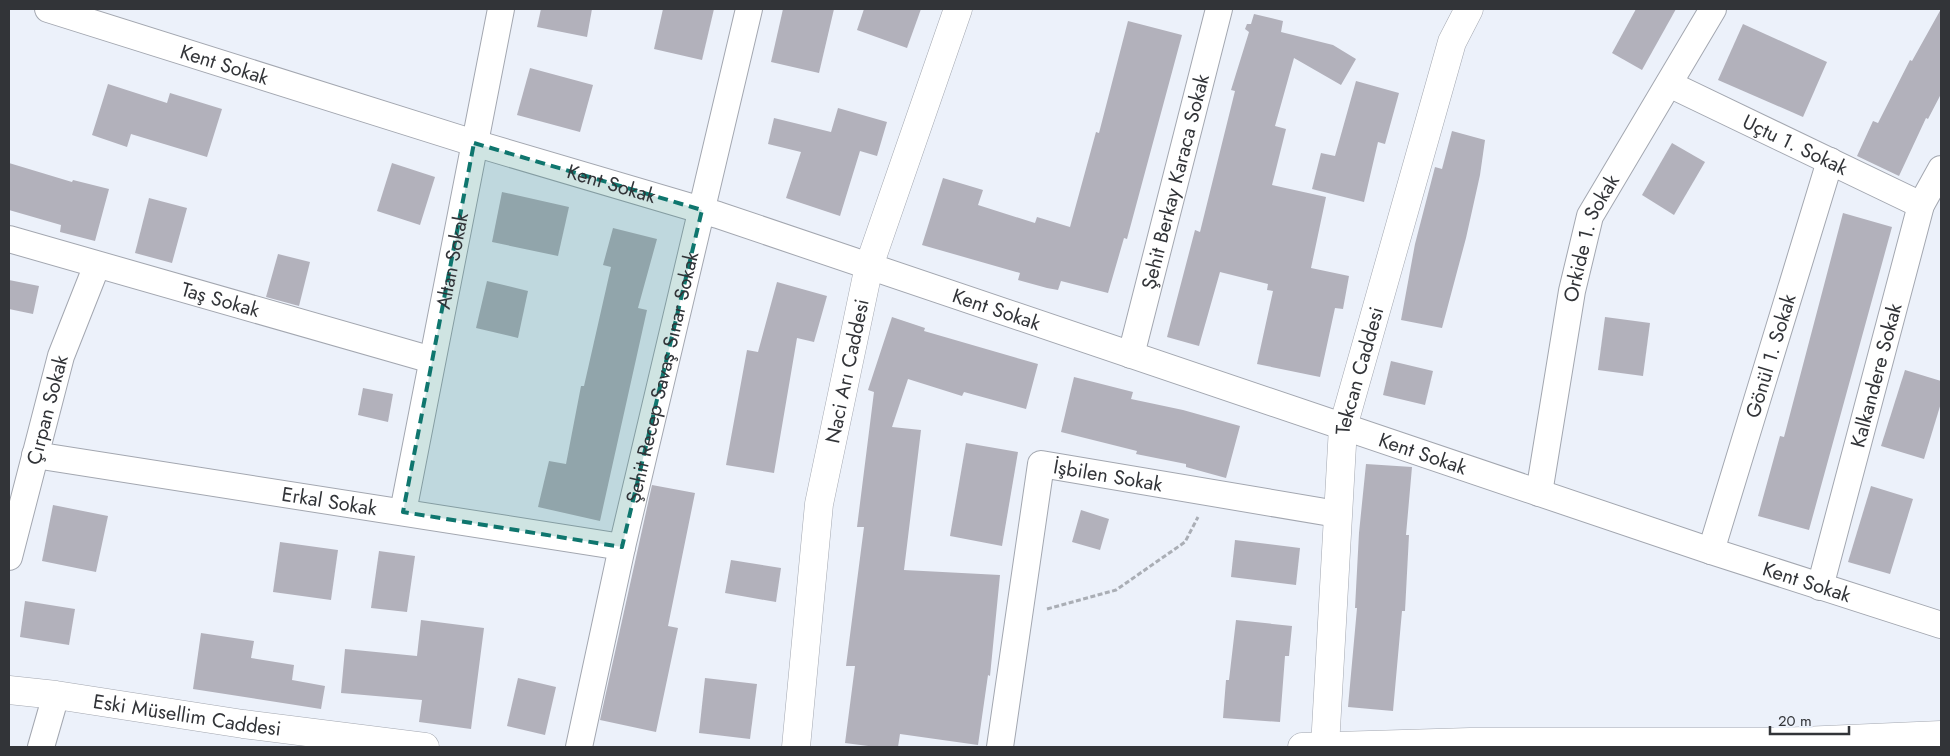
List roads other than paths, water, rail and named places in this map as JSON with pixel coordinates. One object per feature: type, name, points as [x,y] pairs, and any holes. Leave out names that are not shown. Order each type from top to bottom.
[{"type":"street","name":"Kent Sokak","points":[[48,9],[474,143],[702,210],[1711,551],[1941,624]]},
{"type":"street","name":"Altan Sokak","points":[[403,512],[501,9]]},
{"type":"street","name":"Şehit Recep Savaş Sınar Sokak","points":[[579,747],[622,547],[749,9]]},
{"type":"street","name":"Naci Arı Caddesi","points":[[796,747],[819,504],[869,266],[958,9]]},
{"type":"street","name":"Şehit Berkay Karaca Sokak","points":[[1131,355],[1219,9]]},
{"type":"street","name":"Tekcan Caddesi","points":[[1317,747],[1343,427],[1452,42],[1468,9]]},
{"type":"street","name":"Orkide 1. Sokak","points":[[1539,493],[1572,291],[1590,216],[1713,9]]},
{"type":"street","name":"Uçtu 1. Sokak","points":[[1669,84],[1921,205]]},
{"type":"street","name":"Gönül 1. Sokak","points":[[1711,551],[1830,161]]},
{"type":"street","name":"Kalkandere Sokak","points":[[1820,587],[1921,205],[1941,169]]},
{"type":"street","name":"Taş Sokak","points":[[9,239],[432,360]]},
{"type":"street","name":"Çırpan Sokak","points":[[9,557],[61,356],[97,265]]},
{"type":"street","name":"Erkal Sokak","points":[[35,455],[622,547]]},
{"type":"street","name":"İşbilen Sokak","points":[[1000,747],[1042,464],[1337,514]]},
{"type":"street","name":"Eski Müsellim Caddesi","points":[[9,690],[56,694],[243,724],[425,747]]},
{"type":"street","points":[[41,747],[56,694]]},
{"type":"street","points":[[1317,747],[1470,742],[1778,742],[1941,735]]}]
